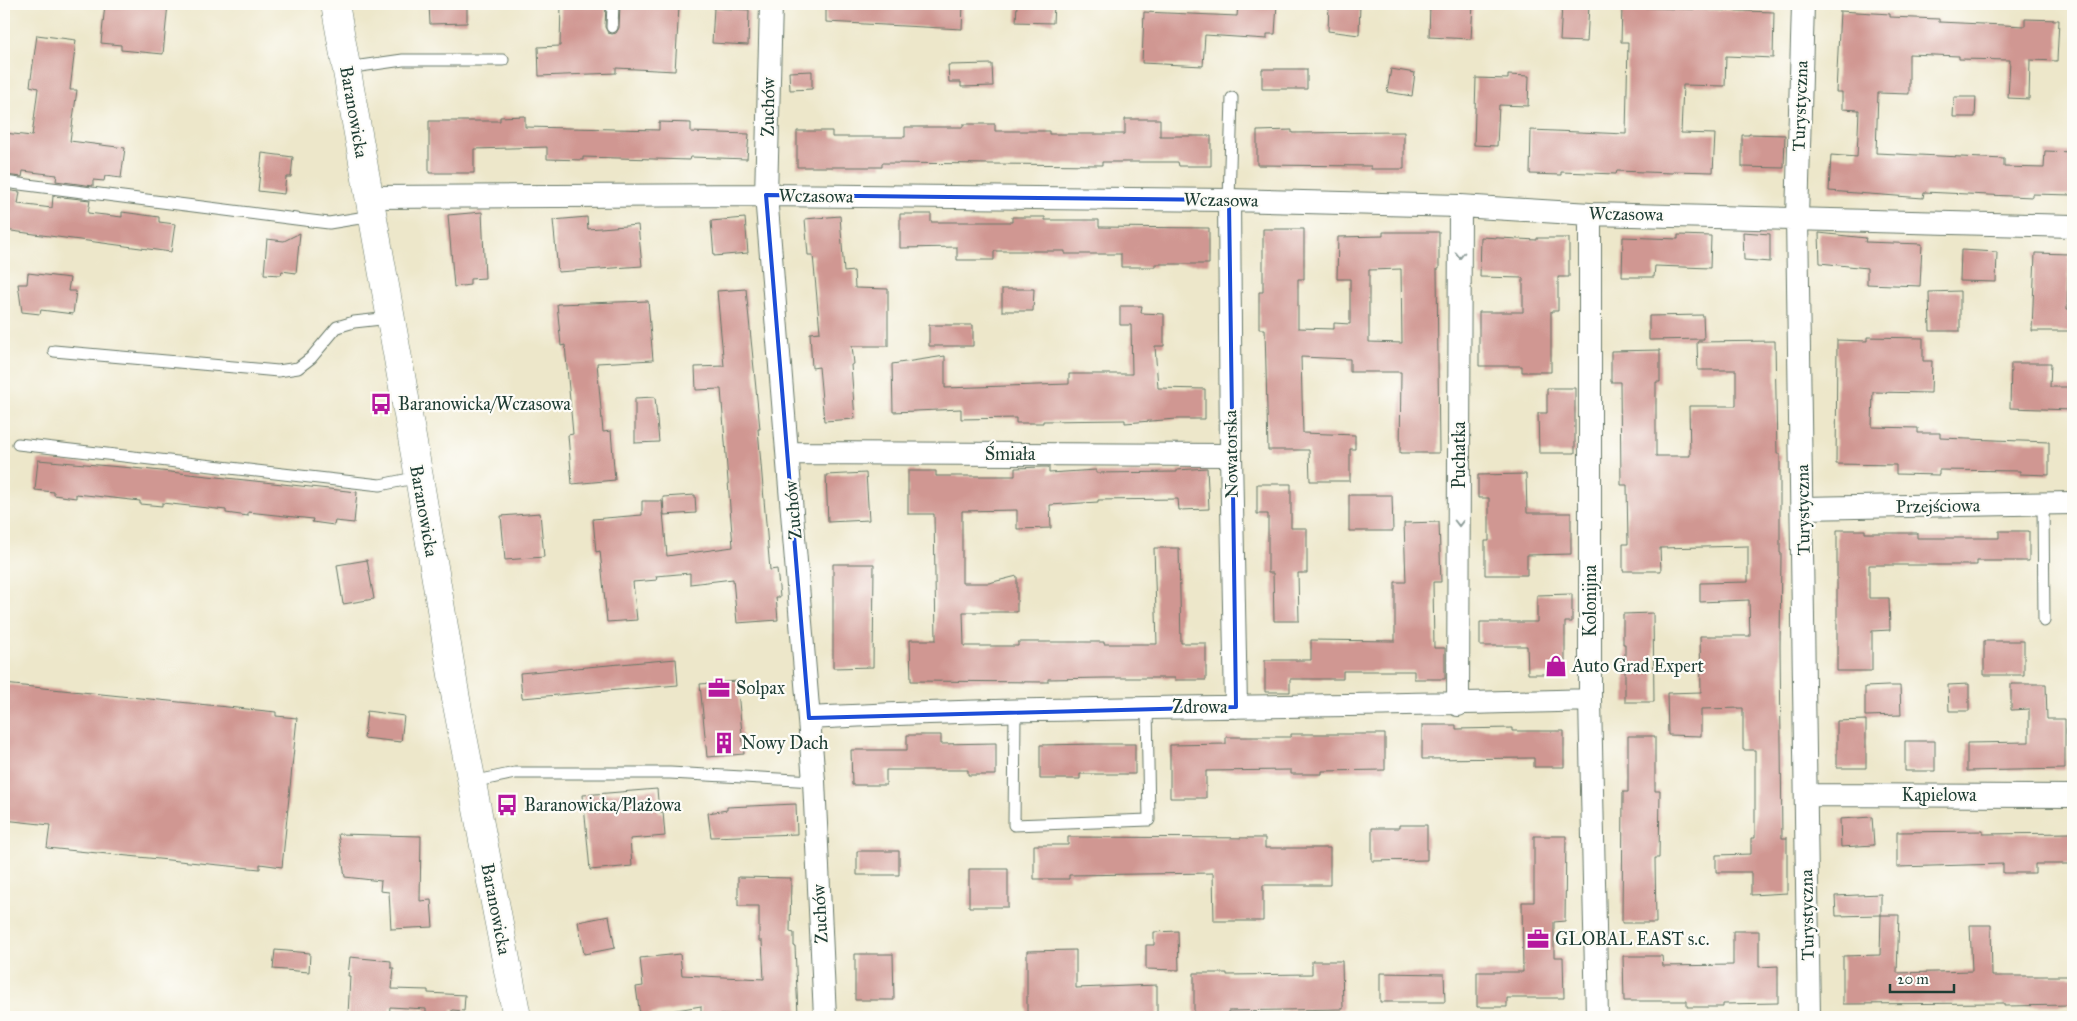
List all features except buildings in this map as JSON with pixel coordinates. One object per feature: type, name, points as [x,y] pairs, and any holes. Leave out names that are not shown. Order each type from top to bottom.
[{"type":"street","name":"Baranowicka","points":[[335,4],[419,477],[457,705],[517,1017]]},
{"type":"street","name":"Zuchów","points":[[771,4],[766,195],[814,781],[825,1017]]},
{"type":"street","name":"Turystyczna","points":[[1803,4],[1797,218],[1803,508],[1809,1017]]},
{"type":"street","name":"Wczasowa","points":[[371,207],[766,195],[1229,200],[1460,206],[1590,214],[2073,226]]},
{"type":"street","name":"Nowatorska","points":[[1229,200],[1231,455],[1236,707]]},
{"type":"street","name":"Puchatka","points":[[1458,704],[1460,206]]},
{"type":"street","name":"Kolonijna","points":[[1590,214],[1590,700],[1597,1017]]},
{"type":"street","name":"Śmiała","points":[[788,453],[1231,455]]},
{"type":"street","name":"Przejściowa","points":[[1803,508],[2073,503]]},
{"type":"street","name":"Zdrowa","points":[[809,718],[1147,707],[1458,704],[1590,700]]},
{"type":"street","name":"Kąpielowa","points":[[1806,795],[2073,796]]},
{"type":"lane","points":[[612,27],[613,4]]},
{"type":"lane","points":[[346,68],[403,60],[503,60]]},
{"type":"lane","points":[[1229,200],[1232,98]]},
{"type":"lane","points":[[4,182],[312,222],[329,222],[371,207]]},
{"type":"lane","points":[[54,351],[278,371],[298,368],[311,358],[337,327],[354,322],[390,318]]},
{"type":"lane","points":[[18,444],[380,485],[419,477]]},
{"type":"lane","points":[[2043,504],[2044,621]]},
{"type":"lane","points":[[1015,712],[1014,824],[1149,820],[1147,707]]},
{"type":"lane","points":[[472,782],[515,773],[670,773],[814,781]]},
{"type":"highlighted area","points":[[766,195],[1229,200],[1236,707],[809,718]]},
{"type":"place","name":"Baranowicka/Wczasowa","points":[[381,404]]},
{"type":"place","name":"Auto Grad Expert","points":[[1556,666]]},
{"type":"place","name":"Solpax","points":[[719,688]]},
{"type":"place","name":"Nowy Dach","points":[[724,743]]},
{"type":"place","name":"Baranowicka/Plażowa","points":[[507,805]]},
{"type":"place","name":"GLOBAL EAST s.c.","points":[[1538,939]]}]
